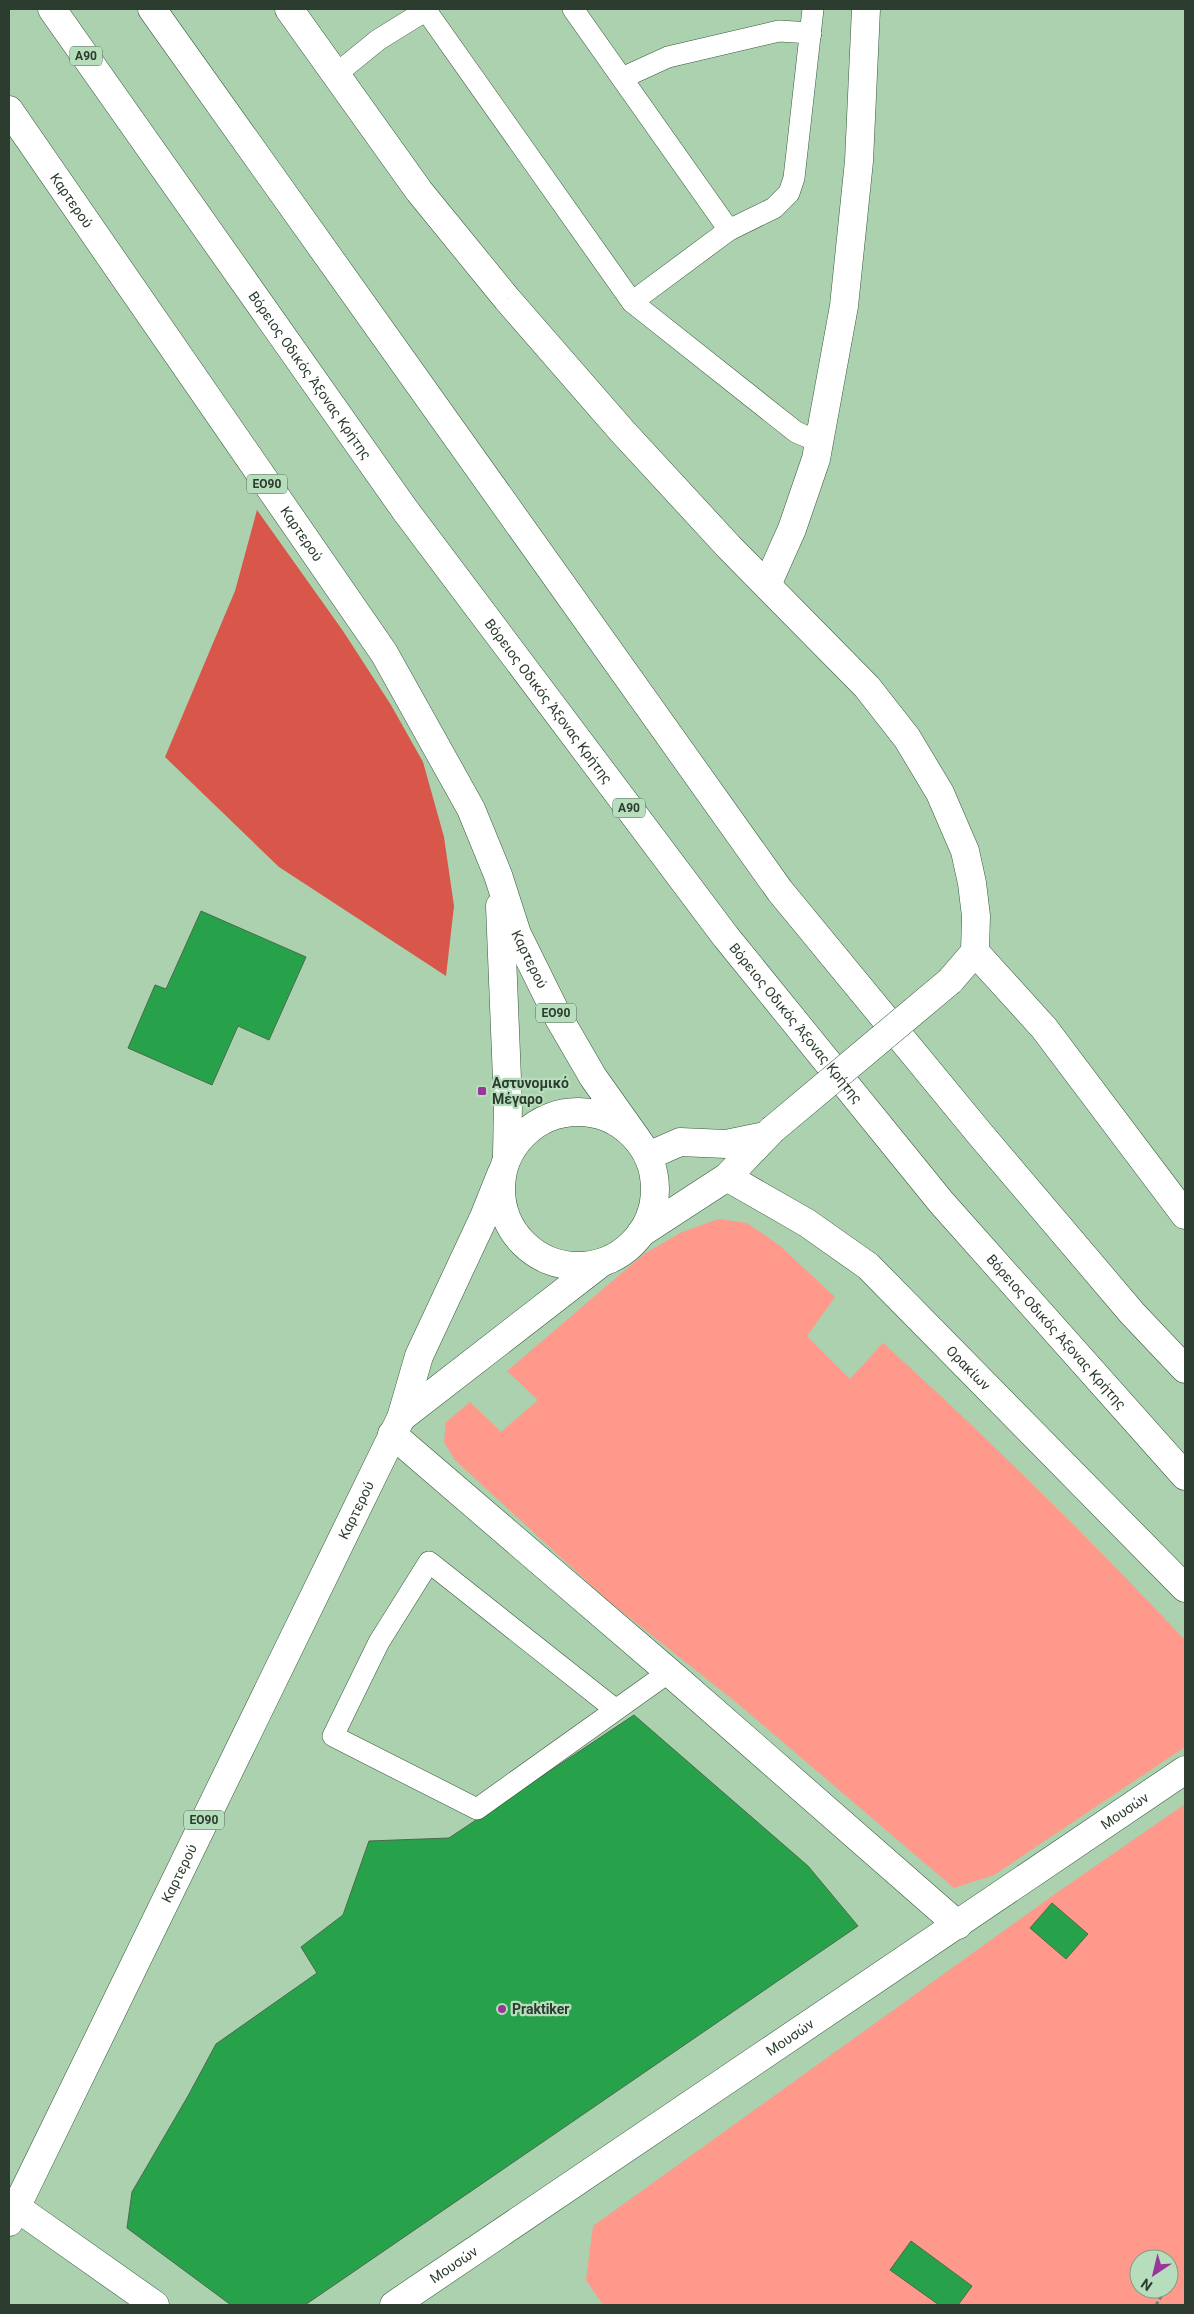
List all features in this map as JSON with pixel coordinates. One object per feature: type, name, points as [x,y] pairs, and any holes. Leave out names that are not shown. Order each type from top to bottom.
[{"type":"main road","name":"Βόρειος Οδικός Άξονας Κρήτης","points":[[52,9],[405,510],[726,937],[941,1202],[1185,1476]]},
{"type":"main road","points":[[152,9],[780,891],[1005,1164],[1132,1313],[1185,1369]]},
{"type":"main road","points":[[289,9],[419,191],[507,299],[622,431],[888,711],[926,768],[940,793],[965,851],[976,916],[975,952],[950,981],[769,1133],[727,1177],[641,1233]]},
{"type":"main road","points":[[767,585],[805,496],[816,459],[844,306],[859,161],[866,9]]},
{"type":"main road","name":"Καρτερού","points":[[9,110],[384,653],[471,809],[498,875],[517,934],[557,1015],[593,1078],[642,1148]]},
{"type":"main road","name":"Καρτερού","points":[[12,2215],[396,1426],[419,1356],[484,1217],[505,1164],[508,1104],[498,875]]},
{"type":"main road","points":[[975,952],[1044,1028],[1185,1215]]},
{"type":"main road","name":"ΕΟ90","points":[[568,1112],[587,1112],[606,1117],[622,1126],[642,1148],[654,1176],[655,1196],[650,1216],[641,1233],[630,1246],[602,1262],[581,1266],[561,1265],[542,1258],[526,1246],[513,1231],[504,1213],[500,1192],[505,1164],[518,1138],[532,1126],[549,1117],[568,1112]]},
{"type":"main road","points":[[642,1148],[680,1142],[726,1144],[769,1133]]},
{"type":"main road","name":"Ορακίων","points":[[727,1177],[808,1223],[868,1266],[1185,1588]]},
{"type":"main road","name":"Καρτερού","points":[[396,1426],[602,1262]]},
{"type":"main road","points":[[396,1426],[669,1672],[958,1925]]},
{"type":"main road","name":"Μουσών","points":[[394,2305],[1185,1770]]},
{"type":"main road","points":[[12,2215],[154,2305]]},
{"type":"lane","points":[[336,75],[378,40],[427,9],[632,302],[796,432],[819,442]]},
{"type":"lane","points":[[573,9],[729,230]]},
{"type":"lane","points":[[632,302],[729,230],[774,208],[789,193],[794,178],[813,9]]},
{"type":"lane","points":[[622,78],[668,57],[779,31],[811,33]]},
{"type":"lane","points":[[616,1710],[429,1562],[379,1642],[333,1736],[477,1809],[616,1710],[669,1672]]},
{"type":"shaded area","points":[[257,510],[343,631],[391,705],[423,762],[444,837],[454,906],[446,976],[279,867],[165,757],[235,591]]},
{"type":"shaded area","points":[[719,1219],[747,1223],[779,1245],[835,1297],[807,1336],[850,1379],[883,1343],[1037,1488],[1185,1640],[1185,1747],[994,1875],[954,1888],[737,1703],[606,1599],[455,1460],[444,1442],[446,1422],[470,1402],[501,1432],[538,1400],[507,1371],[644,1254],[682,1232]]},
{"type":"shaded area","points":[[1185,1804],[1185,2305],[603,2305],[586,2280],[593,2226],[1055,1894]]},
{"type":"building","points":[[201,911],[306,957],[269,1040],[238,1026],[212,1085],[128,1048],[155,985],[166,989]]},
{"type":"building","name":"Praktiker","points":[[634,1715],[808,1866],[858,1926],[305,2305],[231,2305],[127,2228],[132,2192],[216,2044],[317,1973],[301,1947],[343,1915],[369,1841],[449,1838]]},
{"type":"building","points":[[1052,1903],[1088,1934],[1066,1959],[1030,1928]]},
{"type":"building","points":[[911,2241],[972,2286],[958,2305],[939,2305],[890,2270]]},
{"type":"place","name":"Αστυνομικό Μέγαρο","points":[[482,1091]]},
{"type":"place","name":"Praktiker","points":[[502,2009]]}]
